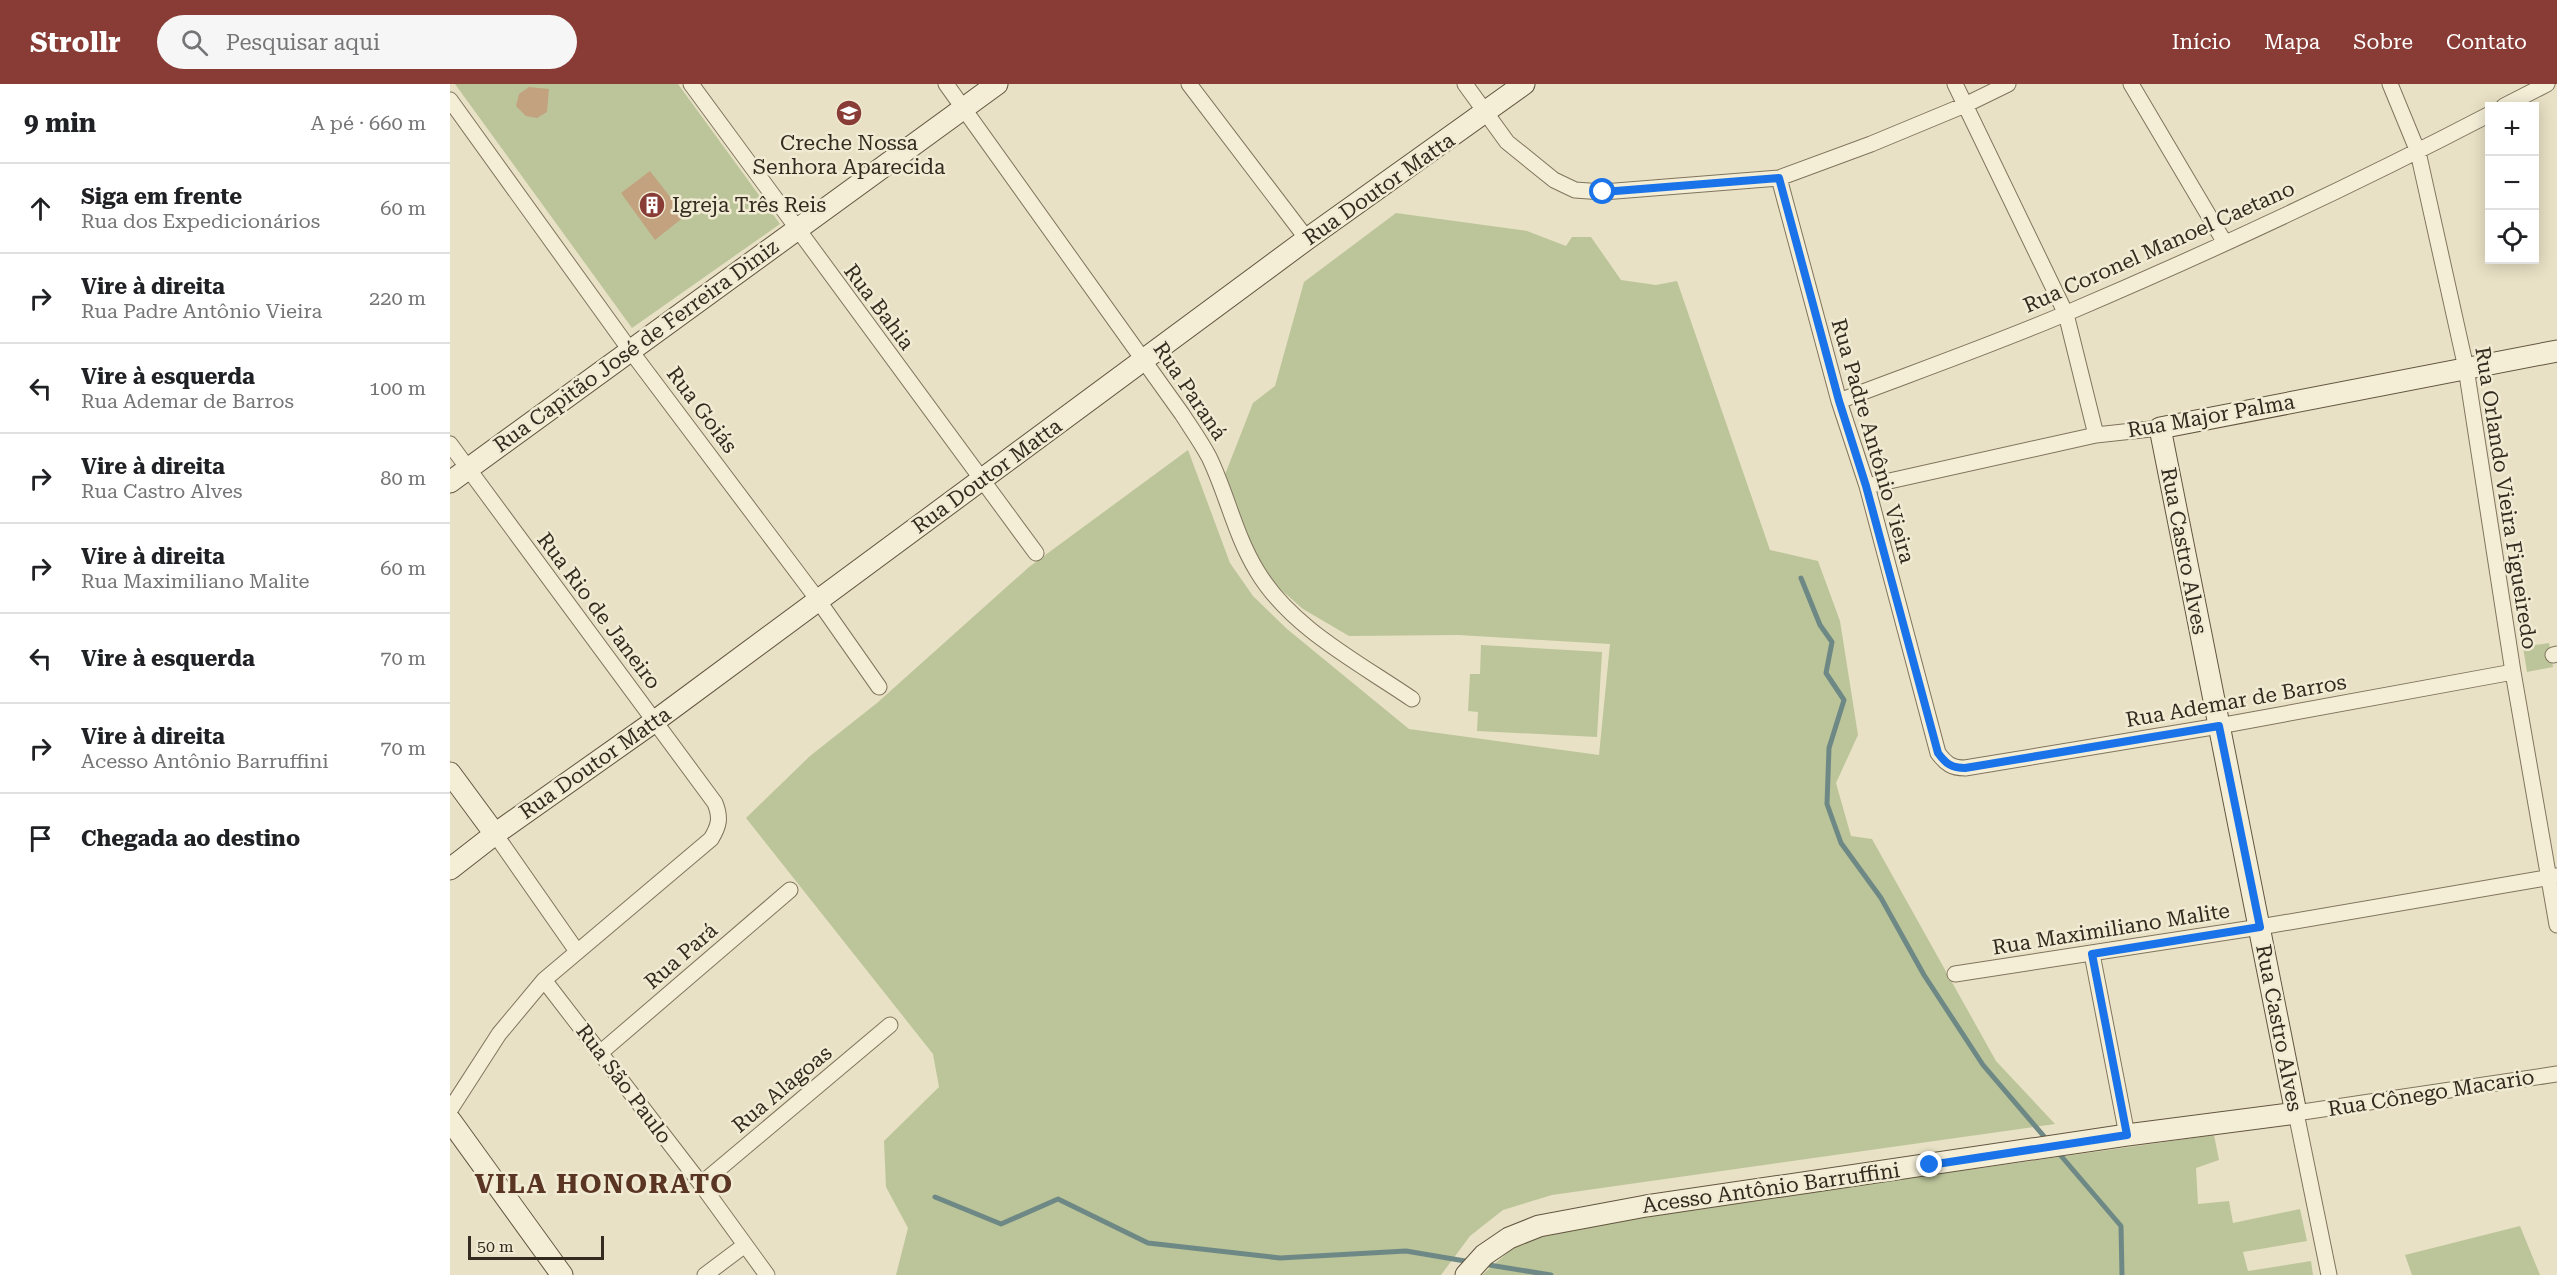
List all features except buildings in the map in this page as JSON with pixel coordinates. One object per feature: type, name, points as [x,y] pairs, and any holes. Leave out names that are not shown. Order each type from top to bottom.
[{"type":"street","name":"Rua Bahia","points":[[691,84],[796,230],[1036,553]]},
{"type":"street","name":"Rua Paraná","points":[[946,84],[1144,360],[1209,457],[1231,517],[1257,572],[1286,608],[1315,633],[1412,699]]},
{"type":"street","name":"Rua Capitão José de Ferreira Diniz","points":[[450,482],[998,84]]},
{"type":"street","points":[[1189,84],[1307,239]]},
{"type":"street","points":[[1465,84],[1484,114],[1507,142],[1554,180],[1575,190],[1603,192],[1779,178],[1871,144],[1965,105],[2008,84]]},
{"type":"street","name":"Rua Doutor Matta","points":[[450,869],[495,834],[655,721],[1307,239],[1524,84]]},
{"type":"street","points":[[1955,84],[2066,314],[2096,435]]},
{"type":"street","points":[[2131,84],[2225,243]]},
{"type":"street","name":"Rua Orlando Vieira Figueiredo","points":[[2390,84],[2418,152],[2466,368],[2513,672],[2553,876],[2557,925]]},
{"type":"street","points":[[2512,102],[2547,84]]},
{"type":"street","name":"Rua Goiás","points":[[450,100],[630,350],[818,600],[879,687]]},
{"type":"street","name":"Rua Coronel Manoel Caetano","points":[[1839,401],[2066,314],[2225,243],[2418,152],[2485,117]]},
{"type":"street","name":"Rua Padre Antônio Vieira","points":[[1779,178],[1938,753],[1945,762],[1955,768],[1965,768]]},
{"type":"street","name":"Rua Major Palma","points":[[1866,486],[2096,435],[2160,428],[2557,351]]},
{"type":"street","name":"Rua Castro Alves","points":[[2160,428],[2329,1275]]},
{"type":"street","name":"Rua Rio de Janeiro","points":[[450,444],[715,803],[720,815],[711,839],[576,950]]},
{"type":"street","name":"Rua Ademar de Barros","points":[[1965,768],[2219,726],[2513,672]]},
{"type":"street","points":[[450,773],[576,950],[544,980],[499,1034],[450,1110]]},
{"type":"street","name":"Rua Maximiliano Malite","points":[[1955,974],[2260,927],[2553,876]]},
{"type":"street","name":"Rua Pará","points":[[600,1053],[790,890]]},
{"type":"street","points":[[2092,954],[2127,1135]]},
{"type":"street","name":"Rua São Paulo","points":[[544,980],[701,1184],[767,1275]]},
{"type":"street","name":"Rua Alagoas","points":[[701,1184],[890,1025]]},
{"type":"street","name":"Rua Cônego Macario","points":[[2127,1135],[2296,1113],[2557,1074]]},
{"type":"street","points":[[450,1120],[562,1275]]},
{"type":"street","name":"Acesso Antônio Barruffini","points":[[1466,1275],[1484,1255],[1509,1238],[1539,1226],[1646,1206],[2127,1135]]},
{"type":"street","points":[[705,1275],[745,1245]]},
{"type":"green space","points":[[455,84],[678,84],[780,224],[632,328]]},
{"type":"green space","points":[[1396,213],[1527,231],[1566,246],[1572,237],[1591,237],[1621,280],[1656,285],[1677,281],[1770,550],[1818,561],[1840,621],[1858,735],[1836,783],[1851,836],[1872,839],[1996,1061],[2055,1124],[1552,1195],[1503,1210],[1470,1236],[1441,1275],[896,1275],[908,1228],[886,1187],[884,1141],[939,1087],[933,1054],[746,818],[810,756],[877,703],[1029,567],[1188,450],[1230,563],[1253,596],[1287,629],[1409,729],[1599,755],[1610,644],[1458,635],[1349,636],[1303,609],[1270,580],[1251,554],[1224,477],[1253,403],[1275,386],[1304,282]]},
{"type":"green space","points":[[2549,643],[2553,667],[2527,672],[2523,647]]},
{"type":"green space","points":[[1481,645],[1602,652],[1597,737],[1477,731],[1478,712],[1468,711],[1470,674],[1480,674]]},
{"type":"green space","points":[[2214,1135],[2219,1160],[2196,1168],[2198,1204],[2229,1201],[2233,1223],[2300,1209],[2307,1241],[2243,1252],[2248,1271],[2311,1261],[2313,1275],[1482,1275],[1513,1248],[1551,1229]]},
{"type":"green space","points":[[2520,1226],[2540,1275],[2412,1275],[2405,1255]]},
{"type":"waterway","points":[[1801,578],[1820,625],[1832,642],[1826,673],[1844,700],[1829,748],[1827,804],[1841,843],[1881,898],[1924,975],[1983,1065],[2048,1141]]},
{"type":"waterway","points":[[2056,1150],[2121,1226],[2122,1275]]},
{"type":"waterway","points":[[935,1197],[1001,1224],[1058,1199],[1148,1243],[1280,1258],[1406,1251],[1471,1262]]},
{"type":"waterway","points":[[1483,1264],[1551,1275]]},
{"type":"place","name":"Creche Nossa Senhora Aparecida","points":[[849,113]]},
{"type":"place","name":"Igreja Três Reis","points":[[652,205]]},
{"type":"district","name":"VILA HONORATO","points":[[604,1184]]},
{"type":"route","points":[[1603,192],[1779,178],[1938,753],[1945,762],[1955,768],[1965,768],[2219,726],[2260,927],[2092,954],[2127,1135],[1930,1165]]}]
